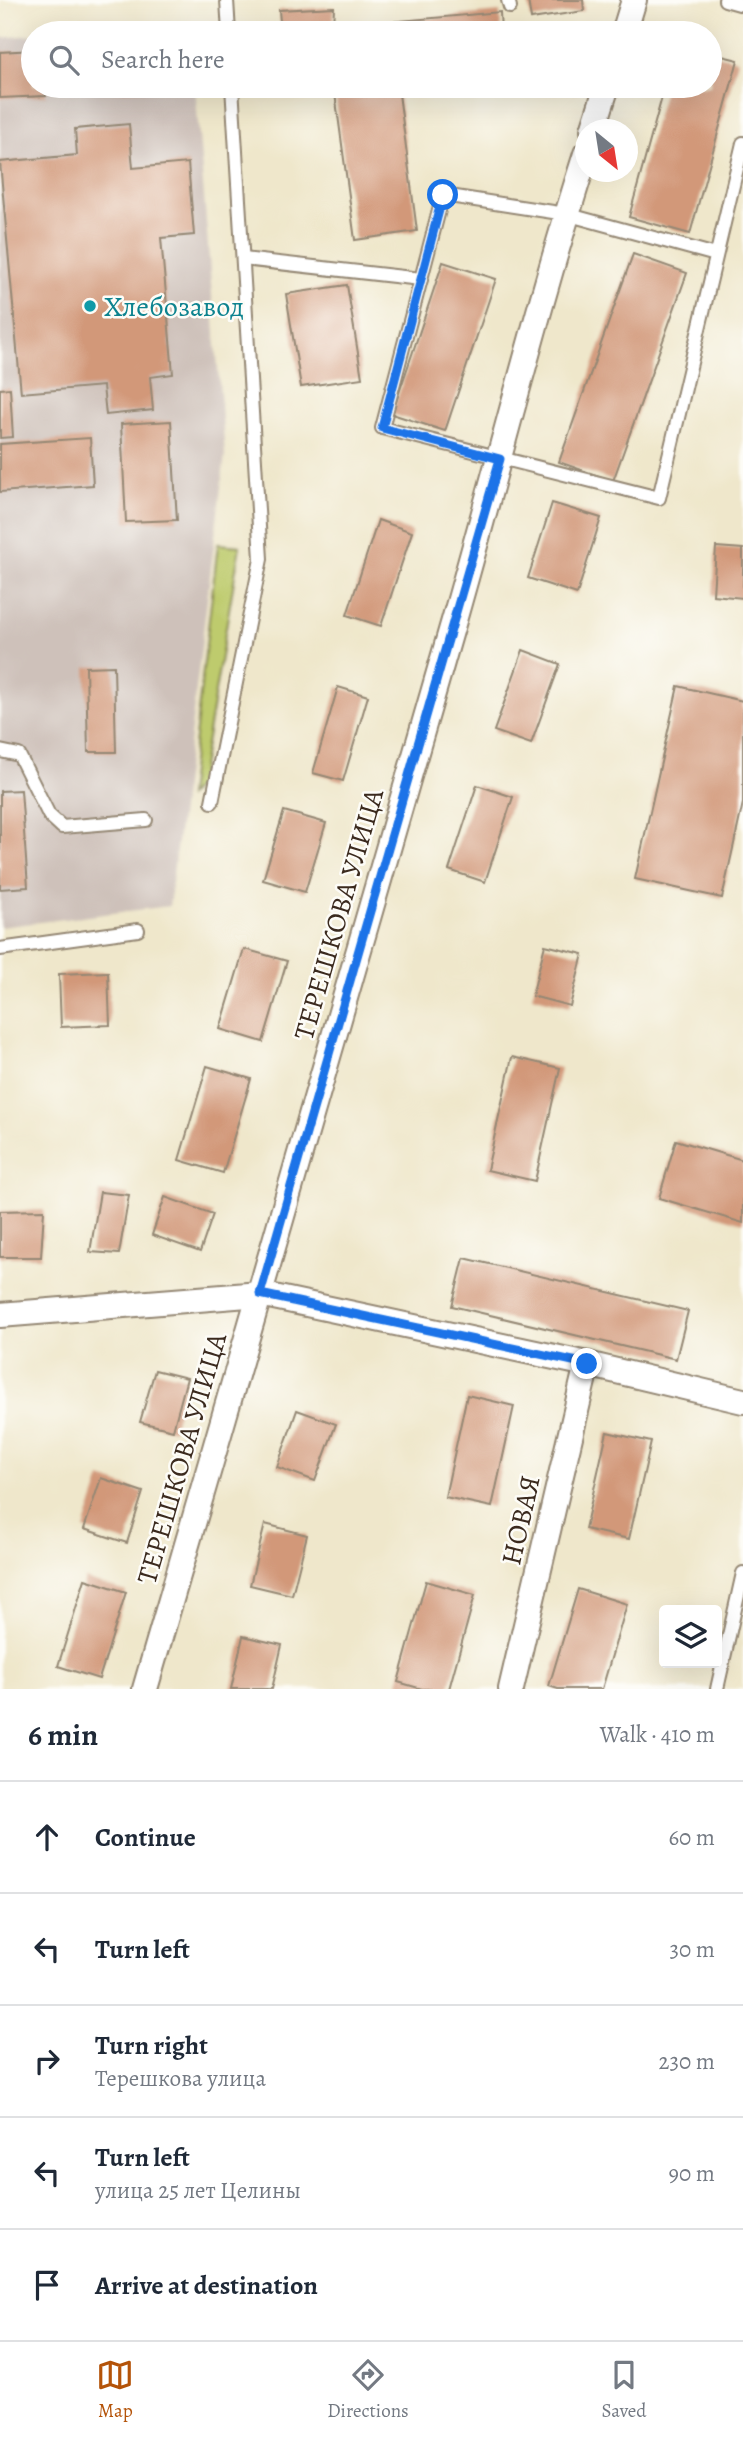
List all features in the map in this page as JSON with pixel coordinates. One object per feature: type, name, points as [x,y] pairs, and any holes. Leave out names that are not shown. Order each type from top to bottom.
[{"type":"street","points":[[628,21],[634,0]]},
{"type":"street","points":[[596,119],[603,98]]},
{"type":"street","name":"ТЕРЕШКОВА УЛИЦА","points":[[145,1689],[500,459],[577,182]]},
{"type":"street","points":[[0,1315],[260,1294],[587,1364],[743,1401]]},
{"type":"street","name":"НОВАЯ","points":[[511,1689],[587,1364]]},
{"type":"lane","points":[[227,0],[228,21]]},
{"type":"lane","points":[[725,0],[743,5]]},
{"type":"lane","points":[[212,802],[261,559],[233,98]]},
{"type":"lane","points":[[716,255],[566,214],[443,195],[382,428],[659,498],[743,143]]},
{"type":"lane","points":[[243,259],[421,279]]},
{"type":"lane","points":[[0,751],[19,755],[49,815],[62,827],[146,820]]},
{"type":"lane","points":[[0,949],[138,930]]},
{"type":"lane","points":[[718,1689],[743,1573]]},
{"type":"shaded area","points":[[21,36],[21,98],[196,98],[225,455],[169,906],[0,927],[0,38]]},
{"type":"green space","points":[[218,544],[240,546],[199,785],[188,796]]},
{"type":"building","points":[[528,0],[583,0],[584,11],[531,19]]},
{"type":"building","points":[[334,7],[333,21],[280,21],[279,10]]},
{"type":"building","points":[[500,12],[500,21],[400,21]]},
{"type":"building","points":[[21,51],[21,97],[0,98],[0,52]]},
{"type":"building","points":[[722,56],[738,60],[690,234],[629,217],[662,98],[722,98]]},
{"type":"building","points":[[336,98],[400,98],[417,231],[355,240]]},
{"type":"building","name":"Хлебозавод","points":[[129,124],[133,168],[188,163],[194,235],[161,238],[173,374],[150,377],[153,410],[106,415],[103,386],[21,393],[0,162],[77,155],[75,129]]},
{"type":"building","points":[[633,254],[687,273],[613,481],[559,462]]},
{"type":"building","points":[[443,262],[496,279],[445,431],[392,414]]},
{"type":"building","points":[[347,285],[362,378],[301,387],[286,294]]},
{"type":"building","points":[[10,388],[13,437],[0,438],[0,389]]},
{"type":"building","points":[[171,421],[177,520],[126,522],[121,424]]},
{"type":"building","points":[[90,438],[93,485],[0,492],[0,444]]},
{"type":"building","points":[[552,503],[601,518],[577,594],[528,578]]},
{"type":"building","points":[[378,520],[412,532],[381,626],[347,615]]},
{"type":"building","points":[[716,547],[743,549],[743,598],[713,595]]},
{"type":"building","points":[[523,650],[560,664],[531,744],[494,731]]},
{"type":"building","points":[[114,666],[116,752],[88,752],[86,667]]},
{"type":"building","points":[[678,686],[743,701],[743,803],[722,898],[635,879]]},
{"type":"building","points":[[338,687],[368,696],[343,781],[313,773]]},
{"type":"building","points":[[477,785],[513,797],[485,882],[449,870]]},
{"type":"building","points":[[21,790],[28,887],[0,889],[0,791]]},
{"type":"building","points":[[284,811],[326,823],[305,892],[263,880]]},
{"type":"building","points":[[545,945],[583,954],[570,1006],[532,996]]},
{"type":"building","points":[[244,949],[287,961],[263,1042],[220,1029]]},
{"type":"building","points":[[108,972],[110,1025],[61,1027],[59,974]]},
{"type":"building","points":[[512,1057],[560,1068],[535,1181],[487,1170]]},
{"type":"building","points":[[207,1066],[251,1079],[223,1173],[179,1160]]},
{"type":"building","points":[[676,1140],[743,1160],[743,1223],[659,1198]]},
{"type":"building","points":[[100,1192],[129,1195],[119,1254],[90,1252]]},
{"type":"building","points":[[165,1197],[213,1214],[200,1252],[152,1235]]},
{"type":"building","points":[[44,1210],[41,1257],[0,1257],[0,1211]]},
{"type":"building","points":[[464,1258],[688,1311],[676,1359],[452,1306]]},
{"type":"building","points":[[155,1370],[187,1378],[173,1430],[140,1422]]},
{"type":"building","points":[[467,1395],[514,1406],[492,1507],[445,1497]]},
{"type":"building","points":[[297,1410],[336,1424],[315,1481],[277,1467]]},
{"type":"building","points":[[607,1432],[651,1442],[629,1539],[585,1529]]},
{"type":"building","points":[[101,1478],[143,1492],[127,1543],[84,1529]]},
{"type":"building","points":[[265,1524],[307,1535],[292,1595],[250,1585]]},
{"type":"building","points":[[85,1579],[126,1592],[99,1679],[58,1666]]},
{"type":"building","points":[[426,1581],[475,1595],[449,1689],[422,1689],[398,1682]]},
{"type":"building","points":[[578,1589],[627,1604],[602,1689],[558,1689],[549,1686]]},
{"type":"building","points":[[243,1636],[282,1645],[272,1689],[231,1689]]},
{"type":"place","name":"Хлебозавод","points":[[90,306]]},
{"type":"route","points":[[443,195],[382,428],[500,459],[260,1294],[587,1364]]}]
